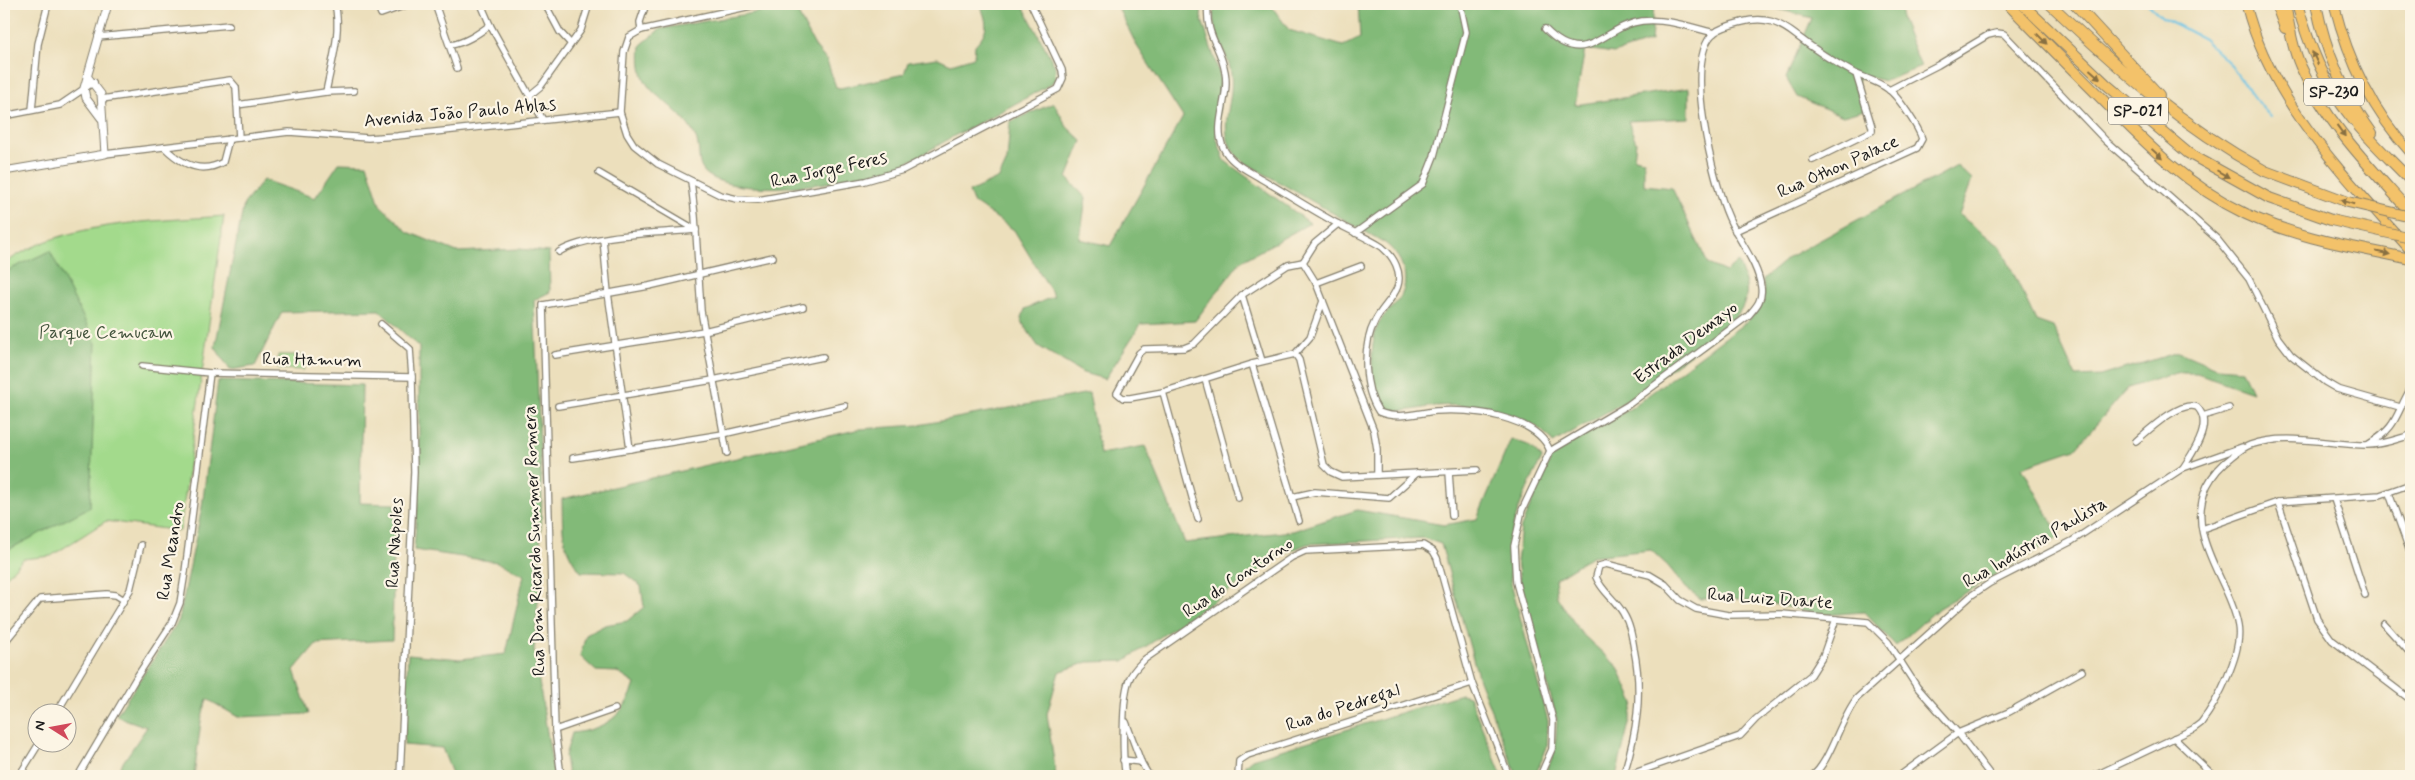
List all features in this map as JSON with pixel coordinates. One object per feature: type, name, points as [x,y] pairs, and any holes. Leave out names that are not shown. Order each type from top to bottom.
[{"type":"highway","points":[[2008,4],[2158,155],[2185,178],[2216,198],[2247,215],[2284,230],[2336,244],[2411,259]]},
{"type":"highway","name":"SP-021","points":[[2022,4],[2107,85],[2188,153],[2269,198],[2331,220],[2411,238]]},
{"type":"highway","name":"SP-021","points":[[2050,4],[2102,53],[2181,120],[2228,151],[2265,171],[2348,202],[2411,215]]},
{"type":"highway","points":[[2075,4],[2181,120]]},
{"type":"highway","points":[[2276,4],[2292,43]]},
{"type":"highway","name":"SP-230","points":[[2285,4],[2292,43],[2300,66],[2319,101],[2358,154],[2411,215]]},
{"type":"highway","name":"SP-230","points":[[2297,4],[2313,53],[2332,90],[2355,122],[2411,181]]},
{"type":"highway","points":[[2316,4],[2324,38],[2341,80],[2365,124],[2396,166]]},
{"type":"main road","points":[[2246,4],[2267,59],[2296,115],[2411,251]]},
{"type":"main road","points":[[2334,4],[2358,77],[2377,111],[2411,153]]},
{"type":"street","points":[[32,110],[38,44],[48,4]]},
{"type":"street","points":[[101,118],[86,98],[84,88],[108,4]]},
{"type":"street","points":[[326,92],[335,46],[337,11],[335,4]]},
{"type":"street","points":[[377,4],[381,14],[409,4]]},
{"type":"street","points":[[435,4],[457,68]]},
{"type":"street","points":[[481,4],[490,25],[543,120]]},
{"type":"street","points":[[545,4],[560,32],[570,43]]},
{"type":"street","points":[[530,95],[541,86],[581,30],[589,4]]},
{"type":"street","points":[[641,30],[640,22],[646,4]]},
{"type":"street","points":[[620,112],[628,37],[641,30],[760,4]]},
{"type":"street","name":"Rua Jorge Feres","points":[[620,112],[623,126],[634,144],[658,164],[728,198],[758,200],[865,181],[918,163],[1058,89],[1063,78],[1062,70],[1031,4]]},
{"type":"street","points":[[1208,4],[1206,20],[1208,31],[1226,73],[1226,90],[1220,126],[1223,148],[1238,165],[1388,252],[1397,267],[1399,276],[1396,292],[1376,318],[1369,339],[1367,360],[1369,390],[1372,402],[1379,412],[1397,416],[1450,411],[1499,418],[1526,426],[1543,438],[1550,451],[1517,526],[1513,562],[1516,582],[1553,720],[1552,749],[1540,776]]},
{"type":"street","points":[[1355,233],[1423,184],[1434,156],[1466,32],[1460,4]]},
{"type":"street","points":[[1545,29],[1562,44],[1578,46],[1597,42],[1625,26],[1645,21],[1683,25],[1714,33],[1728,26],[1755,19],[1774,21],[1823,56],[1890,90],[1938,65],[1988,35],[1997,32],[2004,34],[2106,141],[2217,239],[2249,279],[2278,338],[2291,355],[2325,382],[2338,389],[2400,406]]},
{"type":"street","points":[[98,38],[228,25]]},
{"type":"street","points":[[450,45],[458,44],[490,25]]},
{"type":"street","name":"Estrada Demayo","points":[[1550,451],[1628,405],[1748,316],[1757,306],[1761,294],[1760,280],[1735,231],[1718,188],[1702,106],[1700,58],[1705,45],[1714,33]]},
{"type":"street","points":[[1813,160],[1872,132],[1856,74]]},
{"type":"street","points":[[87,76],[94,82],[102,99],[101,118],[105,154]]},
{"type":"street","points":[[102,99],[227,80],[235,84],[239,138]]},
{"type":"street","points":[[4,116],[60,105],[94,82]]},
{"type":"street","name":"Rua Othon Palace","points":[[1735,231],[1918,148],[1922,139],[1919,131],[1890,90]]},
{"type":"street","points":[[237,104],[326,92],[354,91]]},
{"type":"street","name":"Avenida João Paulo Ablas","points":[[4,171],[105,154],[300,132],[360,137],[397,136],[620,112]]},
{"type":"street","points":[[164,147],[179,161],[207,168],[223,162],[229,140]]},
{"type":"street","points":[[600,173],[696,230]]},
{"type":"street","points":[[691,181],[704,331],[727,453]]},
{"type":"street","points":[[1323,300],[1310,337],[1295,354],[1252,364],[1163,392],[1130,398],[1123,398],[1117,393],[1139,353],[1144,349],[1184,348],[1194,344],[1242,295],[1288,265],[1303,262],[1314,243],[1338,224]]},
{"type":"street","points":[[559,252],[568,246],[603,240],[696,230]]},
{"type":"street","points":[[603,240],[608,293],[630,449]]},
{"type":"street","points":[[608,293],[698,275],[773,257]]},
{"type":"street","points":[[1303,262],[1316,283],[1374,431],[1377,449],[1377,475]]},
{"type":"street","points":[[1316,283],[1361,266]]},
{"type":"street","name":"Rua Dom Ricardo Summer Romera","points":[[561,776],[555,730],[543,305],[608,293]]},
{"type":"street","points":[[1242,295],[1262,362]]},
{"type":"street","points":[[555,355],[704,331],[803,307]]},
{"type":"street","name":"Rua Napoles","points":[[381,324],[410,349],[412,377],[414,472],[400,776]]},
{"type":"street","points":[[1295,354],[1299,360],[1324,464],[1330,472],[1342,477],[1477,470]]},
{"type":"street","points":[[558,406],[713,380],[823,357]]},
{"type":"street","points":[[1252,364],[1299,521]]},
{"type":"street","points":[[142,366],[210,373]]},
{"type":"street","name":"Rua Hamum","points":[[210,373],[412,377]]},
{"type":"street","name":"Rua Meandro","points":[[78,776],[136,678],[172,623],[180,604],[210,373]]},
{"type":"street","points":[[1205,379],[1238,498]]},
{"type":"street","points":[[2367,445],[2389,430],[2394,424],[2400,406],[2411,388]]},
{"type":"street","points":[[1163,392],[1198,519]]},
{"type":"street","points":[[2136,441],[2166,417],[2188,405],[2197,407],[2203,416],[2202,432],[2183,468]]},
{"type":"street","points":[[573,458],[723,434],[845,406]]},
{"type":"street","points":[[2203,416],[2229,408]]},
{"type":"street","name":"Rua Indústria Paulista","points":[[1812,776],[1824,763],[1847,710],[1857,698],[1972,595],[1990,582],[2072,541],[2183,468],[2249,445],[2290,439],[2367,445],[2411,435]]},
{"type":"street","points":[[2094,776],[2193,729],[2206,717],[2229,671],[2238,644],[2238,625],[2207,549],[2202,529],[2203,501],[2211,479],[2228,460],[2249,445]]},
{"type":"street","points":[[1449,472],[1452,516]]},
{"type":"street","points":[[1292,497],[1315,492],[1389,498],[1418,473]]},
{"type":"street","points":[[2202,529],[2278,502],[2357,498],[2389,493],[2411,484]]},
{"type":"street","points":[[2389,493],[2411,555]]},
{"type":"street","points":[[2334,499],[2365,594]]},
{"type":"street","points":[[2278,502],[2317,619],[2322,627],[2332,640],[2411,700]]},
{"type":"street","points":[[64,702],[133,584],[141,545]]},
{"type":"street","name":"Rua do Contorno","points":[[1126,776],[1123,760],[1129,679],[1145,659],[1292,557],[1317,549],[1428,546],[1436,558],[1472,683],[1509,776]]},
{"type":"street","name":"Rua Luiz Duarte","points":[[1624,776],[1636,728],[1640,681],[1628,622],[1622,611],[1600,586],[1596,577],[1597,570],[1603,565],[1650,575],[1665,584],[1680,600],[1696,609],[1728,615],[1782,614],[1868,622],[1888,642],[1917,687],[1958,733],[1991,776]]},
{"type":"street","points":[[4,642],[40,599],[107,594],[124,600]]},
{"type":"street","points":[[1624,776],[1740,736],[1756,719],[1811,675],[1822,656],[1836,619]]},
{"type":"street","points":[[2384,624],[2411,654]]},
{"type":"street","points":[[1902,774],[1958,733],[2009,712],[2082,671]]},
{"type":"street","name":"Rua do Pedregal","points":[[1238,776],[1239,762],[1248,755],[1472,683]]},
{"type":"street","points":[[555,730],[615,709]]},
{"type":"street","points":[[1125,720],[1141,762],[1149,776]]},
{"type":"street","points":[[2174,738],[2214,776]]},
{"type":"street","points":[[20,776],[34,752]]},
{"type":"street","points":[[1123,760],[1141,762]]},
{"type":"green space","points":[[980,4],[1022,4],[1056,68],[1055,79],[1051,84],[901,165],[859,177],[803,186],[747,187],[725,183],[708,175],[702,169],[698,145],[691,129],[676,111],[652,90],[646,83],[642,73],[640,61],[641,45],[660,29],[794,6],[816,48],[827,61],[836,87],[840,88],[904,74],[908,62],[938,58],[951,64],[974,57],[975,45],[983,35],[986,26]]},
{"type":"green space","points":[[1116,4],[1202,4],[1201,17],[1222,82],[1216,137],[1225,161],[1310,223],[1240,262],[1195,321],[1141,324],[1105,379],[1083,373],[1038,346],[1021,321],[1025,309],[1054,296],[1014,230],[973,202],[969,192],[999,178],[1007,161],[1010,122],[1054,103],[1067,127],[1082,141],[1067,178],[1086,198],[1080,239],[1110,246],[1183,117],[1137,46]]},
{"type":"green space","points":[[1214,4],[1270,4],[1289,30],[1343,46],[1360,38],[1358,4],[1654,4],[1651,41],[1614,53],[1585,49],[1575,105],[1689,88],[1689,118],[1628,121],[1636,142],[1634,158],[1644,160],[1644,185],[1672,188],[1708,264],[1726,272],[1738,262],[1745,281],[1745,302],[1729,326],[1626,401],[1553,443],[1531,423],[1500,411],[1450,405],[1402,411],[1383,407],[1375,388],[1372,352],[1376,330],[1380,321],[1402,294],[1405,280],[1402,266],[1395,253],[1385,243],[1242,161],[1233,151],[1228,141],[1226,130],[1231,74],[1214,26]]},
{"type":"green space","points":[[1759,4],[1902,4],[1901,18],[1921,67],[1885,81],[1860,75],[1856,86],[1864,110],[1843,116],[1797,97],[1786,78],[1812,18]]},
{"type":"green space","points":[[339,163],[367,164],[380,205],[408,232],[457,252],[519,249],[549,252],[550,292],[534,300],[542,495],[539,590],[534,650],[554,776],[453,776],[442,748],[404,745],[408,654],[460,659],[506,654],[524,575],[497,562],[414,550],[419,487],[419,347],[379,310],[282,312],[255,366],[230,370],[215,347],[244,204],[263,180],[315,198]]},
{"type":"green space","points":[[1957,166],[1972,180],[1959,215],[2001,247],[2036,321],[2053,327],[2076,377],[2100,376],[2179,352],[2217,368],[2242,370],[2252,392],[2197,373],[2176,373],[2128,388],[2075,449],[2022,467],[2060,537],[1939,608],[1896,646],[1864,612],[1824,615],[1769,603],[1730,598],[1701,599],[1686,588],[1668,566],[1651,550],[1592,556],[1555,579],[1557,597],[1581,633],[1618,667],[1634,703],[1616,776],[1545,776],[1555,750],[1557,720],[1520,581],[1517,562],[1521,527],[1553,454],[1631,408],[1750,319],[1764,302],[1763,279],[1789,257]]},
{"type":"green space","name":"Parque Cemucam","points":[[224,216],[180,531],[106,521],[51,556],[23,559],[4,579],[4,264],[27,250],[53,239],[81,231],[139,222]]},
{"type":"green space","points":[[50,251],[96,343],[90,507],[8,550],[4,556],[4,272]]},
{"type":"green space","points":[[278,355],[303,355],[304,370],[278,369]]},
{"type":"green space","points":[[218,381],[362,385],[360,503],[395,504],[392,640],[316,644],[294,670],[309,714],[238,717],[207,699],[201,721],[194,776],[89,776],[90,773],[115,774],[147,727],[116,716],[179,620],[202,507]]},
{"type":"green space","points":[[1089,393],[1100,454],[1145,446],[1185,543],[1293,531],[1357,510],[1444,525],[1477,519],[1511,439],[1528,445],[1542,458],[1516,518],[1512,532],[1509,564],[1511,583],[1548,721],[1547,747],[1535,776],[1517,776],[1479,680],[1441,544],[1423,538],[1307,544],[1288,552],[1124,661],[1088,662],[1059,672],[1047,714],[1056,776],[568,776],[565,756],[572,733],[595,728],[612,719],[625,705],[635,684],[617,672],[596,671],[580,656],[586,635],[605,625],[627,621],[644,607],[641,586],[624,573],[581,572],[569,554],[566,545],[563,529],[562,499],[860,429],[919,425]]},
{"type":"green space","points":[[1461,694],[1469,696],[1502,776],[1244,776],[1245,765],[1252,759]]},
{"type":"waterway","points":[[2148,4],[2162,17],[2204,39],[2229,63],[2258,103],[2271,117]]}]
